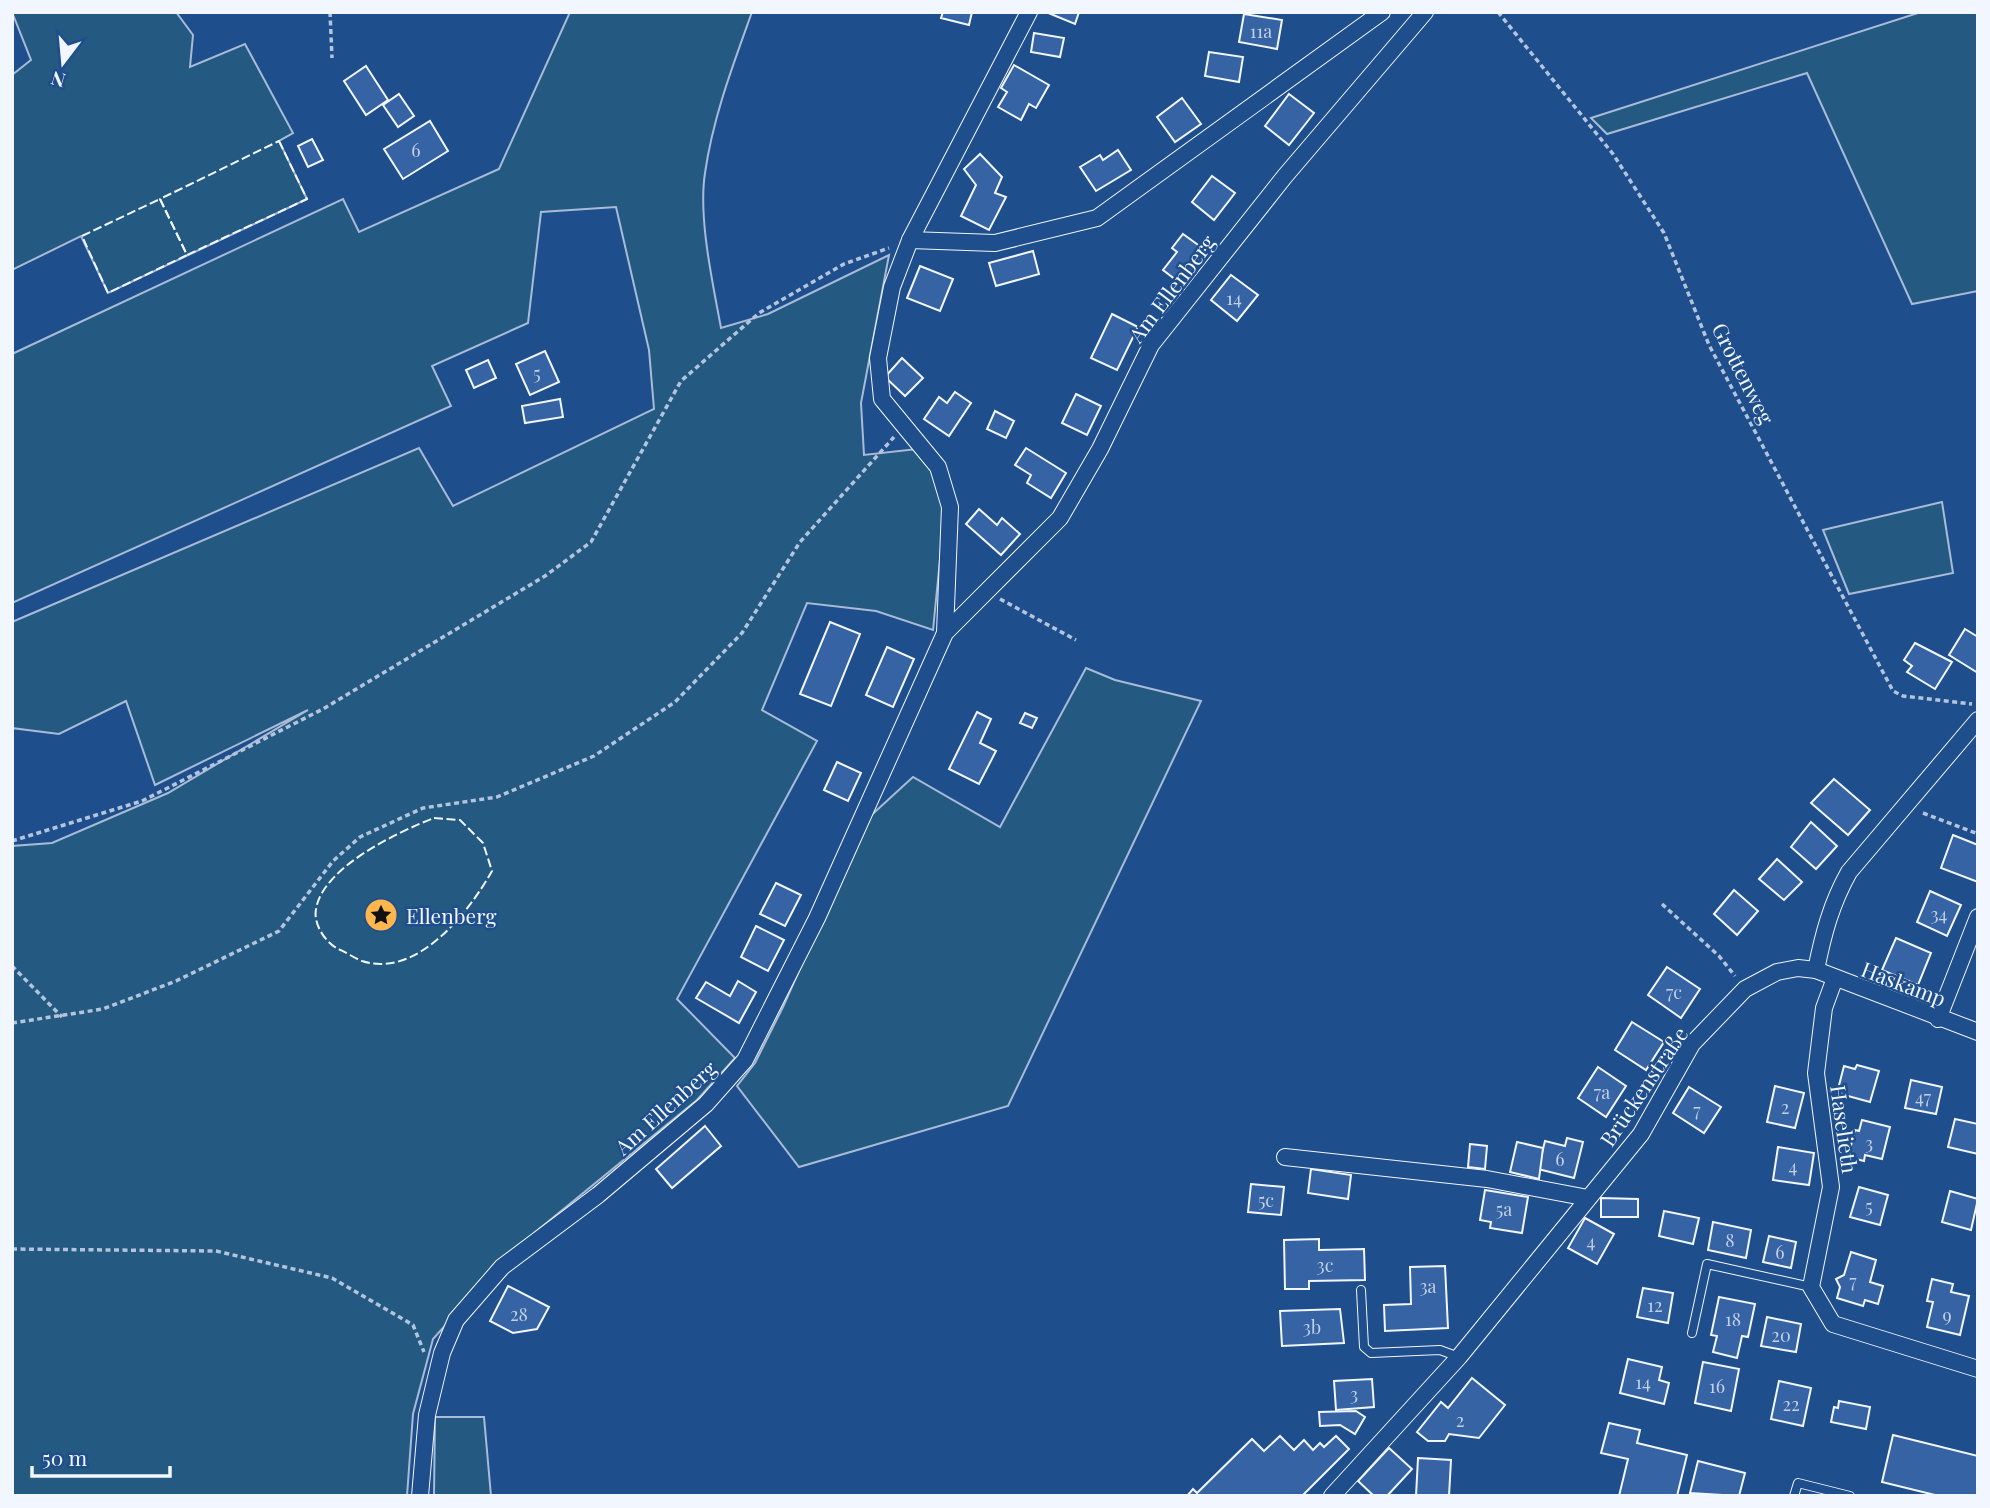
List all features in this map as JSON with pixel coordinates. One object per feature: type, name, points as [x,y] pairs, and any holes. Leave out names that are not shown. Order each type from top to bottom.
[{"type":"street","name":"Am Ellenberg","points":[[421,1496],[427,1415],[442,1353],[456,1320],[502,1267],[597,1195],[706,1104],[745,1060],[817,918],[944,633],[950,507],[939,467],[882,398],[878,358],[892,287],[910,240],[1029,12]]},
{"type":"street","points":[[910,240],[995,243],[1097,218],[1382,12]]},
{"type":"street","name":"Am Ellenberg","points":[[944,633],[1060,518],[1100,449],[1151,345],[1285,176],[1425,12]]},
{"type":"street","points":[[1816,970],[1826,923],[1835,897],[1849,872],[1978,720]]},
{"type":"street","points":[[1938,1018],[1978,917]]},
{"type":"street","name":"Brückenstraße","points":[[1332,1496],[1459,1357],[1641,1134],[1692,1044],[1745,989],[1777,972],[1798,968],[1816,970]]},
{"type":"street","name":"Haskamp","points":[[1816,970],[1978,1032]]},
{"type":"street","name":"Haselieth","points":[[1811,1287],[1831,1187],[1816,1073],[1824,1008],[1835,978]]},
{"type":"street","points":[[1285,1157],[1488,1179],[1588,1198]]},
{"type":"street","points":[[1811,1287],[1833,1324],[1978,1369]]},
{"type":"lane","points":[[1692,1333],[1707,1264],[1811,1287]]},
{"type":"lane","points":[[1361,1290],[1364,1347],[1371,1353],[1440,1350],[1459,1357]]},
{"type":"lane","points":[[1794,1496],[1798,1483],[1850,1496]]},
{"type":"path","points":[[330,12],[332,58]]},
{"type":"path","name":"Grottenweg","points":[[1499,12],[1613,154],[1664,233],[1709,345],[1893,691],[1902,696],[1959,701],[1978,708]]},
{"type":"path","points":[[12,841],[142,801],[323,709],[545,576],[591,542],[681,381],[759,313],[844,264],[910,240]]},
{"type":"path","points":[[12,1023],[103,1009],[176,981],[279,931],[333,862],[360,837],[424,808],[497,797],[594,756],[675,702],[742,633],[800,542],[906,424]]},
{"type":"path","points":[[986,592],[1076,640]]},
{"type":"path","points":[[1923,813],[1978,834]]},
{"type":"path","points":[[1662,904],[1719,956],[1745,989]]},
{"type":"path","points":[[12,967],[62,1017]]},
{"type":"path","points":[[12,1249],[216,1251],[332,1278],[413,1325],[424,1352],[442,1353]]},
{"type":"shaded area","points":[[12,12],[176,12],[193,35],[190,67],[245,44],[293,133],[279,141],[307,199],[108,293],[81,236],[12,270],[12,75],[31,60]]},
{"type":"shaded area","points":[[570,12],[752,12],[718,111],[703,191],[705,230],[721,328],[768,314],[889,255],[861,403],[864,455],[917,449],[929,465],[945,509],[933,630],[876,611],[807,603],[762,710],[817,741],[677,999],[735,1058],[697,1100],[511,1252],[433,1339],[413,1414],[407,1496],[12,1496],[12,846],[52,843],[168,793],[308,710],[155,785],[126,701],[59,734],[12,728],[12,622],[419,448],[453,506],[654,409],[649,350],[616,207],[541,212],[528,323],[432,366],[451,406],[12,603],[12,354],[343,199],[359,232],[499,169]]},
{"type":"shaded area","points":[[1921,12],[1978,12],[1978,291],[1912,304],[1807,73],[1607,134],[1591,118]]},
{"type":"shaded area","points":[[1942,502],[1953,573],[1849,594],[1823,530]]},
{"type":"shaded area","points":[[1086,668],[1115,680],[1201,701],[1008,1106],[799,1167],[737,1086],[755,1063],[783,1007],[866,820],[913,777],[1000,827]]},
{"type":"shaded area","points":[[435,1417],[484,1417],[491,1496],[434,1496]]},
{"type":"building","points":[[943,12],[972,12],[969,25],[941,18]]},
{"type":"building","points":[[1046,12],[1079,12],[1075,24]]},
{"type":"building","points":[[1244,14],[1282,20],[1277,49],[1239,42]]},
{"type":"building","points":[[1034,33],[1064,38],[1060,57],[1031,52]]},
{"type":"building","points":[[1209,52],[1243,57],[1239,82],[1205,76]]},
{"type":"building","points":[[1014,65],[1049,85],[1036,108],[1029,104],[1021,120],[998,107],[1007,92],[1001,88]]},
{"type":"building","points":[[366,66],[388,100],[366,115],[344,81]]},
{"type":"building","points":[[399,94],[414,116],[398,127],[383,105]]},
{"type":"building","points":[[1289,94],[1314,113],[1289,145],[1265,126]]},
{"type":"building","points":[[1182,98],[1201,124],[1175,142],[1157,117]]},
{"type":"building","points":[[430,121],[448,151],[403,179],[384,149]]},
{"type":"building","points":[[312,139],[323,160],[308,167],[298,146]]},
{"type":"building","points":[[1118,150],[1131,170],[1096,191],[1080,167],[1100,155],[1103,160]]},
{"type":"building","points":[[980,154],[1002,177],[995,193],[1006,197],[989,230],[961,216],[976,185],[964,169]]},
{"type":"building","points":[[1212,176],[1235,193],[1214,220],[1192,202]]},
{"type":"building","points":[[1183,234],[1205,250],[1180,283],[1163,270],[1177,252],[1172,248]]},
{"type":"building","points":[[1033,251],[1039,274],[996,286],[989,263]]},
{"type":"building","points":[[920,266],[953,279],[940,311],[907,298]]},
{"type":"building","points":[[1231,275],[1258,295],[1237,321],[1211,300]]},
{"type":"building","points":[[1112,314],[1138,327],[1117,370],[1091,358]]},
{"type":"building","points":[[545,351],[559,382],[530,395],[516,364]]},
{"type":"building","points":[[902,358],[923,378],[905,396],[885,377]]},
{"type":"building","points":[[488,360],[496,378],[474,388],[466,370]]},
{"type":"building","points":[[955,392],[971,403],[949,436],[924,419],[939,397],[947,403]]},
{"type":"building","points":[[1076,394],[1101,406],[1087,435],[1062,423]]},
{"type":"building","points":[[560,399],[563,417],[525,423],[522,406]]},
{"type":"building","points":[[995,411],[1014,421],[1006,438],[987,429]]},
{"type":"building","points":[[1026,448],[1066,473],[1051,498],[1027,483],[1031,475],[1015,465]]},
{"type":"building","points":[[979,509],[997,525],[1002,518],[1020,534],[1001,555],[966,524]]},
{"type":"building","points":[[830,622],[860,634],[831,706],[800,694]]},
{"type":"building","points":[[1965,629],[1978,637],[1978,673],[1949,655]]},
{"type":"building","points":[[1915,643],[1952,662],[1935,689],[1907,672],[1912,666],[1904,660]]},
{"type":"building","points":[[887,647],[914,659],[893,707],[866,695]]},
{"type":"building","points":[[977,712],[991,719],[980,743],[996,751],[979,784],[949,769]]},
{"type":"building","points":[[1025,713],[1037,718],[1032,728],[1020,723]]},
{"type":"building","points":[[837,762],[861,773],[848,801],[824,790]]},
{"type":"building","points":[[1834,779],[1870,810],[1848,835],[1811,803]]},
{"type":"building","points":[[1811,822],[1837,846],[1816,869],[1791,847]]},
{"type":"building","points":[[1953,835],[1978,845],[1978,882],[1941,868]]},
{"type":"building","points":[[1777,859],[1802,882],[1784,900],[1759,879]]},
{"type":"building","points":[[776,883],[801,895],[785,926],[760,914]]},
{"type":"building","points":[[1734,890],[1758,911],[1737,935],[1714,914]]},
{"type":"building","points":[[1930,891],[1961,905],[1947,936],[1917,922]]},
{"type":"building","points":[[756,926],[784,940],[768,971],[741,957]]},
{"type":"building","points":[[1896,938],[1931,953],[1918,985],[1882,970]]},
{"type":"building","points":[[1667,967],[1700,989],[1681,1018],[1648,995]]},
{"type":"building","points":[[738,981],[756,992],[739,1023],[696,998],[706,982],[730,996]]},
{"type":"building","points":[[1632,1022],[1664,1042],[1646,1070],[1615,1050]]},
{"type":"building","points":[[1857,1065],[1879,1071],[1870,1102],[1837,1093],[1844,1066],[1855,1069]]},
{"type":"building","points":[[1598,1067],[1626,1086],[1606,1117],[1578,1098]]},
{"type":"building","points":[[1911,1080],[1942,1087],[1936,1114],[1905,1108]]},
{"type":"building","points":[[1775,1086],[1804,1093],[1795,1128],[1767,1122]]},
{"type":"building","points":[[1689,1087],[1721,1107],[1704,1133],[1673,1113]]},
{"type":"building","points":[[1955,1119],[1978,1124],[1978,1154],[1948,1147]]},
{"type":"building","points":[[1862,1120],[1890,1127],[1882,1159],[1865,1155],[1864,1161],[1848,1157],[1855,1130],[1859,1131]]},
{"type":"building","points":[[705,1126],[721,1146],[672,1188],[656,1169]]},
{"type":"building","points":[[1567,1138],[1583,1142],[1574,1178],[1538,1169],[1545,1141],[1565,1146]]},
{"type":"building","points":[[1517,1142],[1543,1148],[1539,1179],[1510,1172]]},
{"type":"building","points":[[1470,1144],[1487,1146],[1485,1169],[1468,1167]]},
{"type":"building","points":[[1778,1147],[1814,1153],[1809,1185],[1773,1180]]},
{"type":"building","points":[[1311,1169],[1351,1175],[1348,1199],[1308,1193]]},
{"type":"building","points":[[1251,1184],[1284,1187],[1281,1215],[1248,1212]]},
{"type":"building","points":[[1859,1187],[1888,1195],[1880,1225],[1850,1217]]},
{"type":"building","points":[[1485,1190],[1528,1197],[1522,1233],[1490,1228],[1491,1222],[1480,1220]]},
{"type":"building","points":[[1950,1191],[1978,1199],[1971,1230],[1942,1222]]},
{"type":"building","points":[[1601,1198],[1638,1199],[1638,1217],[1601,1217]]},
{"type":"building","points":[[1664,1211],[1699,1218],[1693,1244],[1659,1236]]},
{"type":"building","points":[[1585,1218],[1614,1234],[1597,1264],[1568,1248]]},
{"type":"building","points":[[1713,1222],[1751,1230],[1746,1258],[1708,1250]]},
{"type":"building","points":[[1769,1236],[1796,1242],[1791,1268],[1763,1262]]},
{"type":"building","points":[[1319,1239],[1319,1250],[1364,1249],[1365,1280],[1309,1281],[1309,1289],[1285,1289],[1284,1240]]},
{"type":"building","points":[[1851,1252],[1876,1260],[1870,1282],[1883,1286],[1878,1304],[1865,1300],[1863,1306],[1837,1298],[1840,1287],[1836,1279],[1844,1275]]},
{"type":"building","points":[[1445,1266],[1448,1328],[1385,1331],[1384,1305],[1411,1304],[1410,1267]]},
{"type":"building","points":[[1932,1279],[1953,1284],[1951,1292],[1969,1296],[1960,1335],[1927,1327],[1933,1302],[1927,1301]]},
{"type":"building","points":[[508,1286],[549,1307],[537,1329],[513,1333],[490,1321]]},
{"type":"building","points":[[1643,1288],[1673,1293],[1668,1323],[1637,1317]]},
{"type":"building","points":[[1719,1297],[1755,1304],[1748,1337],[1742,1336],[1737,1358],[1713,1352],[1717,1336],[1711,1335]]},
{"type":"building","points":[[1340,1309],[1344,1343],[1282,1346],[1280,1311]]},
{"type":"building","points":[[1767,1317],[1801,1324],[1796,1352],[1761,1346]]},
{"type":"building","points":[[1628,1359],[1662,1367],[1659,1380],[1669,1383],[1664,1404],[1620,1393]]},
{"type":"building","points":[[1703,1362],[1739,1369],[1731,1411],[1695,1403]]},
{"type":"building","points":[[1472,1378],[1505,1405],[1479,1438],[1449,1434],[1445,1441],[1428,1441],[1417,1432],[1441,1402],[1448,1408]]},
{"type":"building","points":[[1372,1379],[1374,1407],[1336,1410],[1334,1381]]},
{"type":"building","points":[[1779,1381],[1811,1388],[1803,1426],[1771,1419]]},
{"type":"building","points":[[1839,1401],[1870,1407],[1866,1429],[1831,1422],[1834,1407],[1838,1408]]},
{"type":"building","points":[[1356,1411],[1365,1417],[1355,1434],[1340,1425],[1320,1426],[1319,1412]]},
{"type":"building","points":[[1609,1423],[1640,1430],[1637,1443],[1687,1455],[1677,1496],[1619,1496],[1628,1459],[1601,1453]]},
{"type":"building","points":[[1893,1435],[1978,1456],[1978,1496],[1939,1496],[1882,1482]]},
{"type":"building","points":[[1280,1436],[1294,1450],[1304,1440],[1313,1450],[1320,1443],[1324,1447],[1336,1436],[1349,1449],[1302,1496],[1187,1496],[1193,1489],[1197,1493],[1252,1439],[1264,1451]]},
{"type":"building","points":[[1389,1448],[1412,1469],[1387,1496],[1374,1496],[1358,1481]]},
{"type":"building","points":[[1418,1458],[1451,1460],[1449,1496],[1416,1496]]},
{"type":"building","points":[[1698,1461],[1745,1473],[1739,1496],[1690,1493]]},
{"type":"fence","points":[[279,141],[307,199],[187,255],[160,199],[279,141]]},
{"type":"fence","points":[[160,199],[187,255],[108,293],[82,236],[160,199]]},
{"type":"fence","points":[[434,818],[460,820],[483,843],[492,871],[470,905],[439,938],[402,960],[382,964],[362,961],[333,946],[316,921],[316,909],[332,879],[364,853],[401,832],[434,818]]},
{"type":"place","name":"Ellenberg","points":[[381,915]]}]
